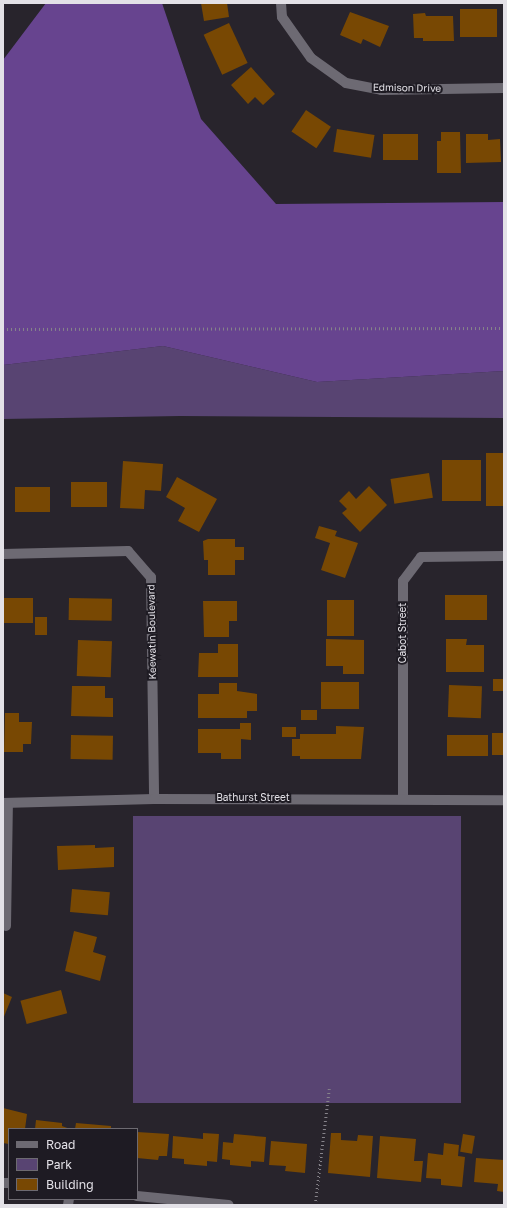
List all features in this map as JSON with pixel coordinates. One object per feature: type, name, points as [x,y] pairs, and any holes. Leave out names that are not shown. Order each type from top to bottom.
[{"type":"street","name":"Edmison Drive","points":[[281,3],[282,17],[310,58],[346,84],[381,90],[504,88]]},
{"type":"street","name":"Keewatin Boulevard","points":[[3,554],[128,552],[151,577],[154,798]]},
{"type":"street","name":"Cabot Street","points":[[403,798],[404,581],[421,557],[504,556]]},
{"type":"street","name":"Bathurst Street","points":[[6,803],[154,798],[403,798],[504,800]]},
{"type":"street","points":[[6,803],[6,926]]},
{"type":"street","points":[[138,1196],[229,1205]]},
{"type":"path","points":[[3,329],[504,328]]},
{"type":"path","points":[[315,1205],[329,1089]]},
{"type":"green space","points":[[163,346],[317,382],[504,371],[504,418],[180,416],[3,419],[3,365]]},
{"type":"green space","points":[[133,816],[461,816],[461,1103],[133,1103]]},
{"type":"shaded area","points":[[46,3],[162,3],[201,119],[276,204],[504,202],[504,371],[317,382],[163,346],[3,365],[3,60]]},
{"type":"building","points":[[201,3],[227,3],[229,17],[204,21]]},
{"type":"building","points":[[460,9],[497,9],[497,37],[460,37]]},
{"type":"building","points":[[350,12],[389,26],[380,47],[363,39],[361,44],[340,35]]},
{"type":"building","points":[[425,13],[426,16],[453,16],[454,41],[423,41],[423,38],[414,38],[413,14]]},
{"type":"building","points":[[229,23],[248,63],[222,75],[204,35]]},
{"type":"building","points":[[251,67],[275,94],[263,105],[255,97],[248,104],[231,85]]},
{"type":"building","points":[[306,110],[331,127],[316,148],[291,132]]},
{"type":"building","points":[[337,129],[375,135],[371,158],[333,152]]},
{"type":"building","points":[[441,132],[460,132],[461,173],[437,173],[437,141],[441,141]]},
{"type":"building","points":[[383,134],[418,134],[418,160],[383,160]]},
{"type":"building","points":[[466,134],[488,134],[488,140],[500,139],[501,162],[466,163]]},
{"type":"building","points":[[486,453],[503,453],[503,506],[486,506]]},
{"type":"building","points":[[442,460],[481,460],[481,501],[442,501]]},
{"type":"building","points":[[123,461],[163,464],[161,491],[145,490],[144,509],[120,508]]},
{"type":"building","points":[[429,473],[433,498],[394,504],[390,479]]},
{"type":"building","points":[[177,477],[217,499],[199,532],[178,521],[185,508],[166,497]]},
{"type":"building","points":[[71,482],[107,482],[107,507],[71,507]]},
{"type":"building","points":[[369,486],[387,505],[360,532],[342,513],[347,509],[339,501],[349,491],[356,499]]},
{"type":"building","points":[[15,487],[50,487],[50,512],[15,512]]},
{"type":"building","points":[[319,526],[337,531],[335,536],[358,543],[345,578],[321,570],[330,543],[315,538]]},
{"type":"building","points":[[208,539],[235,539],[235,547],[244,547],[244,560],[235,560],[235,575],[208,575],[208,560],[204,560],[203,541]]},
{"type":"building","points":[[445,595],[487,595],[487,620],[445,620]]},
{"type":"building","points":[[3,598],[33,598],[33,623],[3,623]]},
{"type":"building","points":[[69,598],[112,599],[112,621],[69,620]]},
{"type":"building","points":[[327,600],[354,600],[354,636],[327,636]]},
{"type":"building","points":[[203,601],[237,601],[237,621],[229,621],[229,637],[204,637]]},
{"type":"building","points":[[35,617],[47,617],[47,635],[35,635]]},
{"type":"building","points":[[326,639],[364,640],[364,674],[343,674],[343,666],[326,666]]},
{"type":"building","points":[[446,639],[467,639],[466,645],[484,645],[484,672],[446,672]]},
{"type":"building","points":[[78,640],[112,641],[111,677],[77,676]]},
{"type":"building","points":[[218,644],[238,644],[238,677],[198,677],[199,653],[218,653]]},
{"type":"building","points":[[493,679],[504,679],[504,691],[493,691]]},
{"type":"building","points":[[321,682],[359,682],[359,709],[321,709]]},
{"type":"building","points":[[219,683],[237,683],[237,691],[257,694],[257,711],[247,711],[247,718],[198,718],[198,694],[219,694]]},
{"type":"building","points":[[449,685],[482,686],[481,718],[448,717]]},
{"type":"building","points":[[72,686],[105,686],[105,698],[113,698],[113,717],[71,716]]},
{"type":"building","points":[[301,710],[317,710],[317,720],[301,720]]},
{"type":"building","points":[[5,713],[19,713],[19,722],[32,722],[31,744],[23,744],[23,752],[4,752]]},
{"type":"building","points":[[240,723],[251,723],[251,740],[241,739],[241,759],[221,759],[221,753],[198,753],[198,729],[240,729]]},
{"type":"building","points":[[336,726],[364,727],[361,759],[300,759],[300,756],[292,756],[292,739],[300,739],[300,734],[336,734]]},
{"type":"building","points":[[282,727],[296,727],[296,737],[282,737]]},
{"type":"building","points":[[492,733],[504,733],[504,755],[492,755]]},
{"type":"building","points":[[71,735],[113,736],[113,760],[71,759]]},
{"type":"building","points":[[447,735],[488,735],[488,756],[447,756]]},
{"type":"building","points":[[95,845],[95,848],[114,847],[114,867],[58,870],[57,846]]},
{"type":"building","points":[[72,889],[110,892],[108,915],[70,912]]},
{"type":"building","points":[[74,931],[97,937],[93,952],[106,956],[100,981],[65,971]]},
{"type":"building","points":[[61,990],[67,1013],[27,1024],[20,1001]]},
{"type":"building","points":[[3,993],[12,997],[3,1019]]},
{"type":"building","points":[[3,1108],[27,1114],[25,1128],[8,1128],[8,1144],[3,1143]]},
{"type":"building","points":[[36,1120],[62,1123],[62,1126],[67,1128],[35,1128]]},
{"type":"building","points":[[76,1123],[111,1126],[111,1128],[75,1128]]},
{"type":"building","points":[[138,1132],[169,1134],[167,1156],[159,1156],[158,1160],[138,1158]]},
{"type":"building","points":[[203,1133],[219,1134],[217,1162],[207,1161],[207,1166],[184,1164],[184,1159],[172,1158],[173,1136],[203,1139]]},
{"type":"building","points":[[331,1133],[341,1133],[341,1140],[357,1141],[358,1135],[373,1136],[370,1177],[328,1173]]},
{"type":"building","points":[[234,1134],[266,1137],[264,1162],[251,1161],[251,1167],[230,1165],[230,1160],[222,1159],[223,1142],[233,1143]]},
{"type":"building","points":[[463,1134],[475,1136],[472,1154],[460,1152]]},
{"type":"building","points":[[380,1136],[416,1139],[414,1161],[423,1161],[421,1182],[377,1178]]},
{"type":"building","points":[[271,1141],[307,1144],[305,1173],[285,1171],[286,1166],[269,1165]]},
{"type":"building","points":[[444,1143],[459,1145],[458,1156],[465,1157],[462,1187],[441,1185],[441,1179],[426,1178],[428,1153],[443,1155]]},
{"type":"building","points":[[476,1158],[504,1160],[504,1192],[497,1191],[498,1184],[474,1182]]}]
